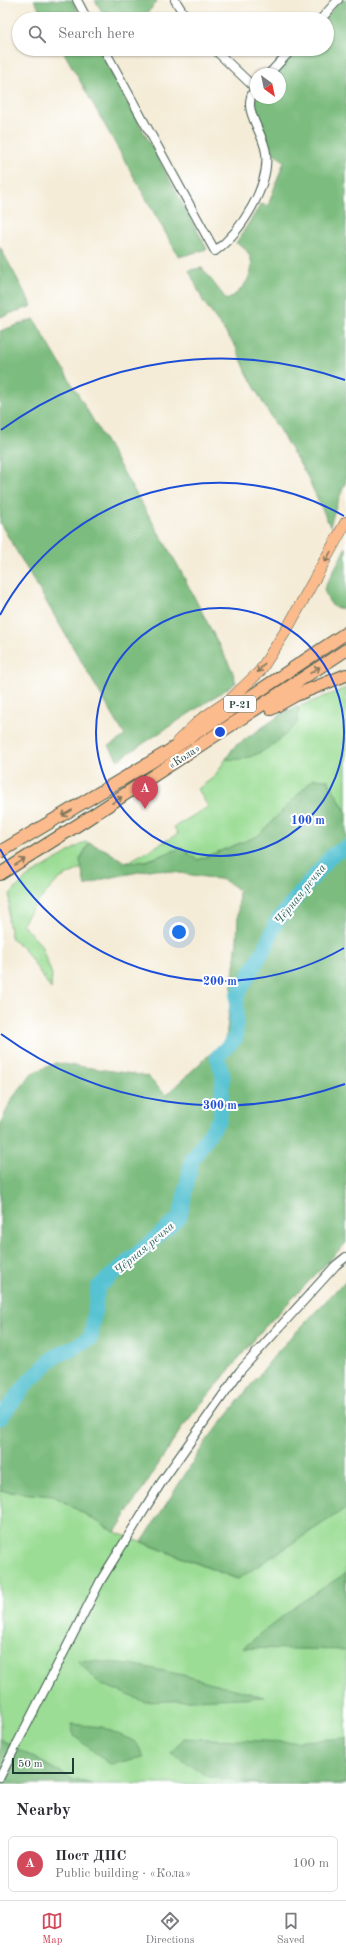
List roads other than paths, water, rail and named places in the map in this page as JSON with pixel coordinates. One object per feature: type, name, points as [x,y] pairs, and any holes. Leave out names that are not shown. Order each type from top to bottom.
[{"type":"highway","name":"«Кола»","points":[[0,852],[166,752],[346,633]]},
{"type":"highway","name":"«Кола»","points":[[0,874],[346,650]]},
{"type":"highway","points":[[201,745],[250,721],[296,694],[346,675]]},
{"type":"main road","points":[[166,752],[200,720],[231,698],[260,670],[287,629],[346,522]]},
{"type":"street","points":[[77,0],[83,12]]},
{"type":"street","points":[[175,0],[183,12]]},
{"type":"street","points":[[327,12],[338,0]]},
{"type":"street","points":[[108,56],[215,251],[229,241],[238,228],[260,191],[267,165],[264,142],[249,107],[250,97]]},
{"type":"street","points":[[222,56],[250,82]]},
{"type":"street","points":[[275,68],[286,56]]},
{"type":"street","points":[[0,1777],[101,1580],[161,1483],[240,1371],[336,1265],[346,1256]]},
{"type":"waterway","name":"Чёрная речка","points":[[0,1418],[29,1381],[53,1358],[91,1338],[98,1287],[180,1217],[192,1160],[220,1118],[223,1075],[217,1057],[236,1038],[237,996],[267,944],[276,922],[331,856],[346,847]]},
{"type":"place","name":"Пост ДПС","points":[[145,809]]}]
